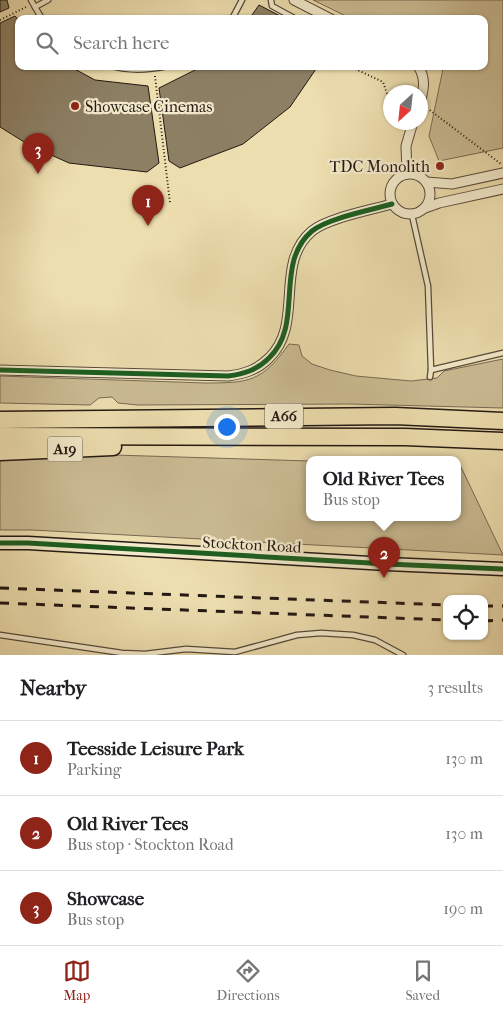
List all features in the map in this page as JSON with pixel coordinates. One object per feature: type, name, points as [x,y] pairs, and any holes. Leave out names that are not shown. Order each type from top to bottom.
[{"type":"highway","name":"A66","points":[[0,413],[65,420]]},
{"type":"highway","name":"A66","points":[[0,420],[395,416],[503,421]]},
{"type":"highway","name":"A66","points":[[0,436],[404,437],[503,441]]},
{"type":"highway","name":"A19","points":[[0,452],[130,446],[184,436]]},
{"type":"main road","name":"Stockton Road","points":[[0,543],[38,543],[503,569]]},
{"type":"street","points":[[294,0],[323,15]]},
{"type":"street","points":[[420,70],[424,78],[424,85]]},
{"type":"street","points":[[408,174],[406,146],[411,130]]},
{"type":"street","points":[[426,182],[452,184],[503,173]]},
{"type":"street","points":[[408,174],[421,177],[430,190],[430,200],[425,208],[419,213],[412,215],[404,214],[397,210],[392,204],[390,197],[390,189],[394,182],[408,174]]},
{"type":"street","points":[[425,208],[439,203],[503,189]]},
{"type":"street","points":[[0,370],[228,376],[249,372],[266,361],[282,342],[287,325],[292,266],[297,249],[302,242],[314,229],[329,222],[392,204]]},
{"type":"lane","points":[[40,15],[33,4],[48,0]]},
{"type":"lane","points":[[234,15],[242,0]]},
{"type":"lane","points":[[271,0],[272,6],[289,15]]},
{"type":"lane","points":[[412,215],[428,286],[430,377]]},
{"type":"lane","points":[[431,370],[503,353]]},
{"type":"lane","points":[[0,635],[122,653],[145,654],[186,648],[235,652],[296,635],[321,634],[353,636],[375,640],[403,655]]},
{"type":"path","points":[[0,20],[33,4]]},
{"type":"path","points":[[154,70],[170,202]]},
{"type":"path","points":[[358,70],[383,82],[384,85]]},
{"type":"path","points":[[428,109],[503,167]]},
{"type":"shaded area","points":[[313,0],[503,0],[503,148],[439,161],[429,136],[443,70],[488,70],[488,15],[344,15]]},
{"type":"shaded area","points":[[289,344],[299,345],[302,356],[312,364],[330,370],[356,376],[411,381],[437,378],[444,371],[503,359],[503,408],[350,404],[138,405],[118,403],[112,397],[99,398],[90,405],[0,403],[0,376],[205,383],[244,381],[262,373],[271,366]]},
{"type":"shaded area","points":[[114,455],[306,461],[306,521],[461,521],[461,467],[503,555],[32,530],[0,530],[0,459]]},
{"type":"building","points":[[0,0],[7,0],[9,8],[0,12]]},
{"type":"building","points":[[259,5],[278,15],[252,15]]},
{"type":"building","name":"Showcase Cinemas","points":[[15,16],[15,70],[76,70],[95,80],[148,86],[159,163],[147,172],[69,163],[29,145],[0,127],[0,23]]},
{"type":"building","points":[[195,70],[315,70],[290,107],[243,144],[180,168],[169,161],[159,88]]},
{"type":"railway","points":[[0,588],[443,605]]},
{"type":"railway","points":[[0,603],[443,620]]},
{"type":"railway","points":[[488,606],[503,606]]},
{"type":"railway","points":[[488,621],[503,620]]},
{"type":"cycle path","points":[[0,370],[228,376],[250,371],[260,366],[269,358],[280,344],[288,312],[294,260],[300,245],[319,226],[350,215],[392,204]]},
{"type":"cycle path","points":[[0,543],[503,569]]},
{"type":"place","name":"Showcase Cinemas","points":[[75,106]]},
{"type":"place","name":"TDC Monolith","points":[[440,166]]},
{"type":"place","name":"Showcase","points":[[38,174]]},
{"type":"place","name":"Teesside Leisure Park","points":[[148,226]]},
{"type":"place","name":"Old River Tees","points":[[384,578]]}]
